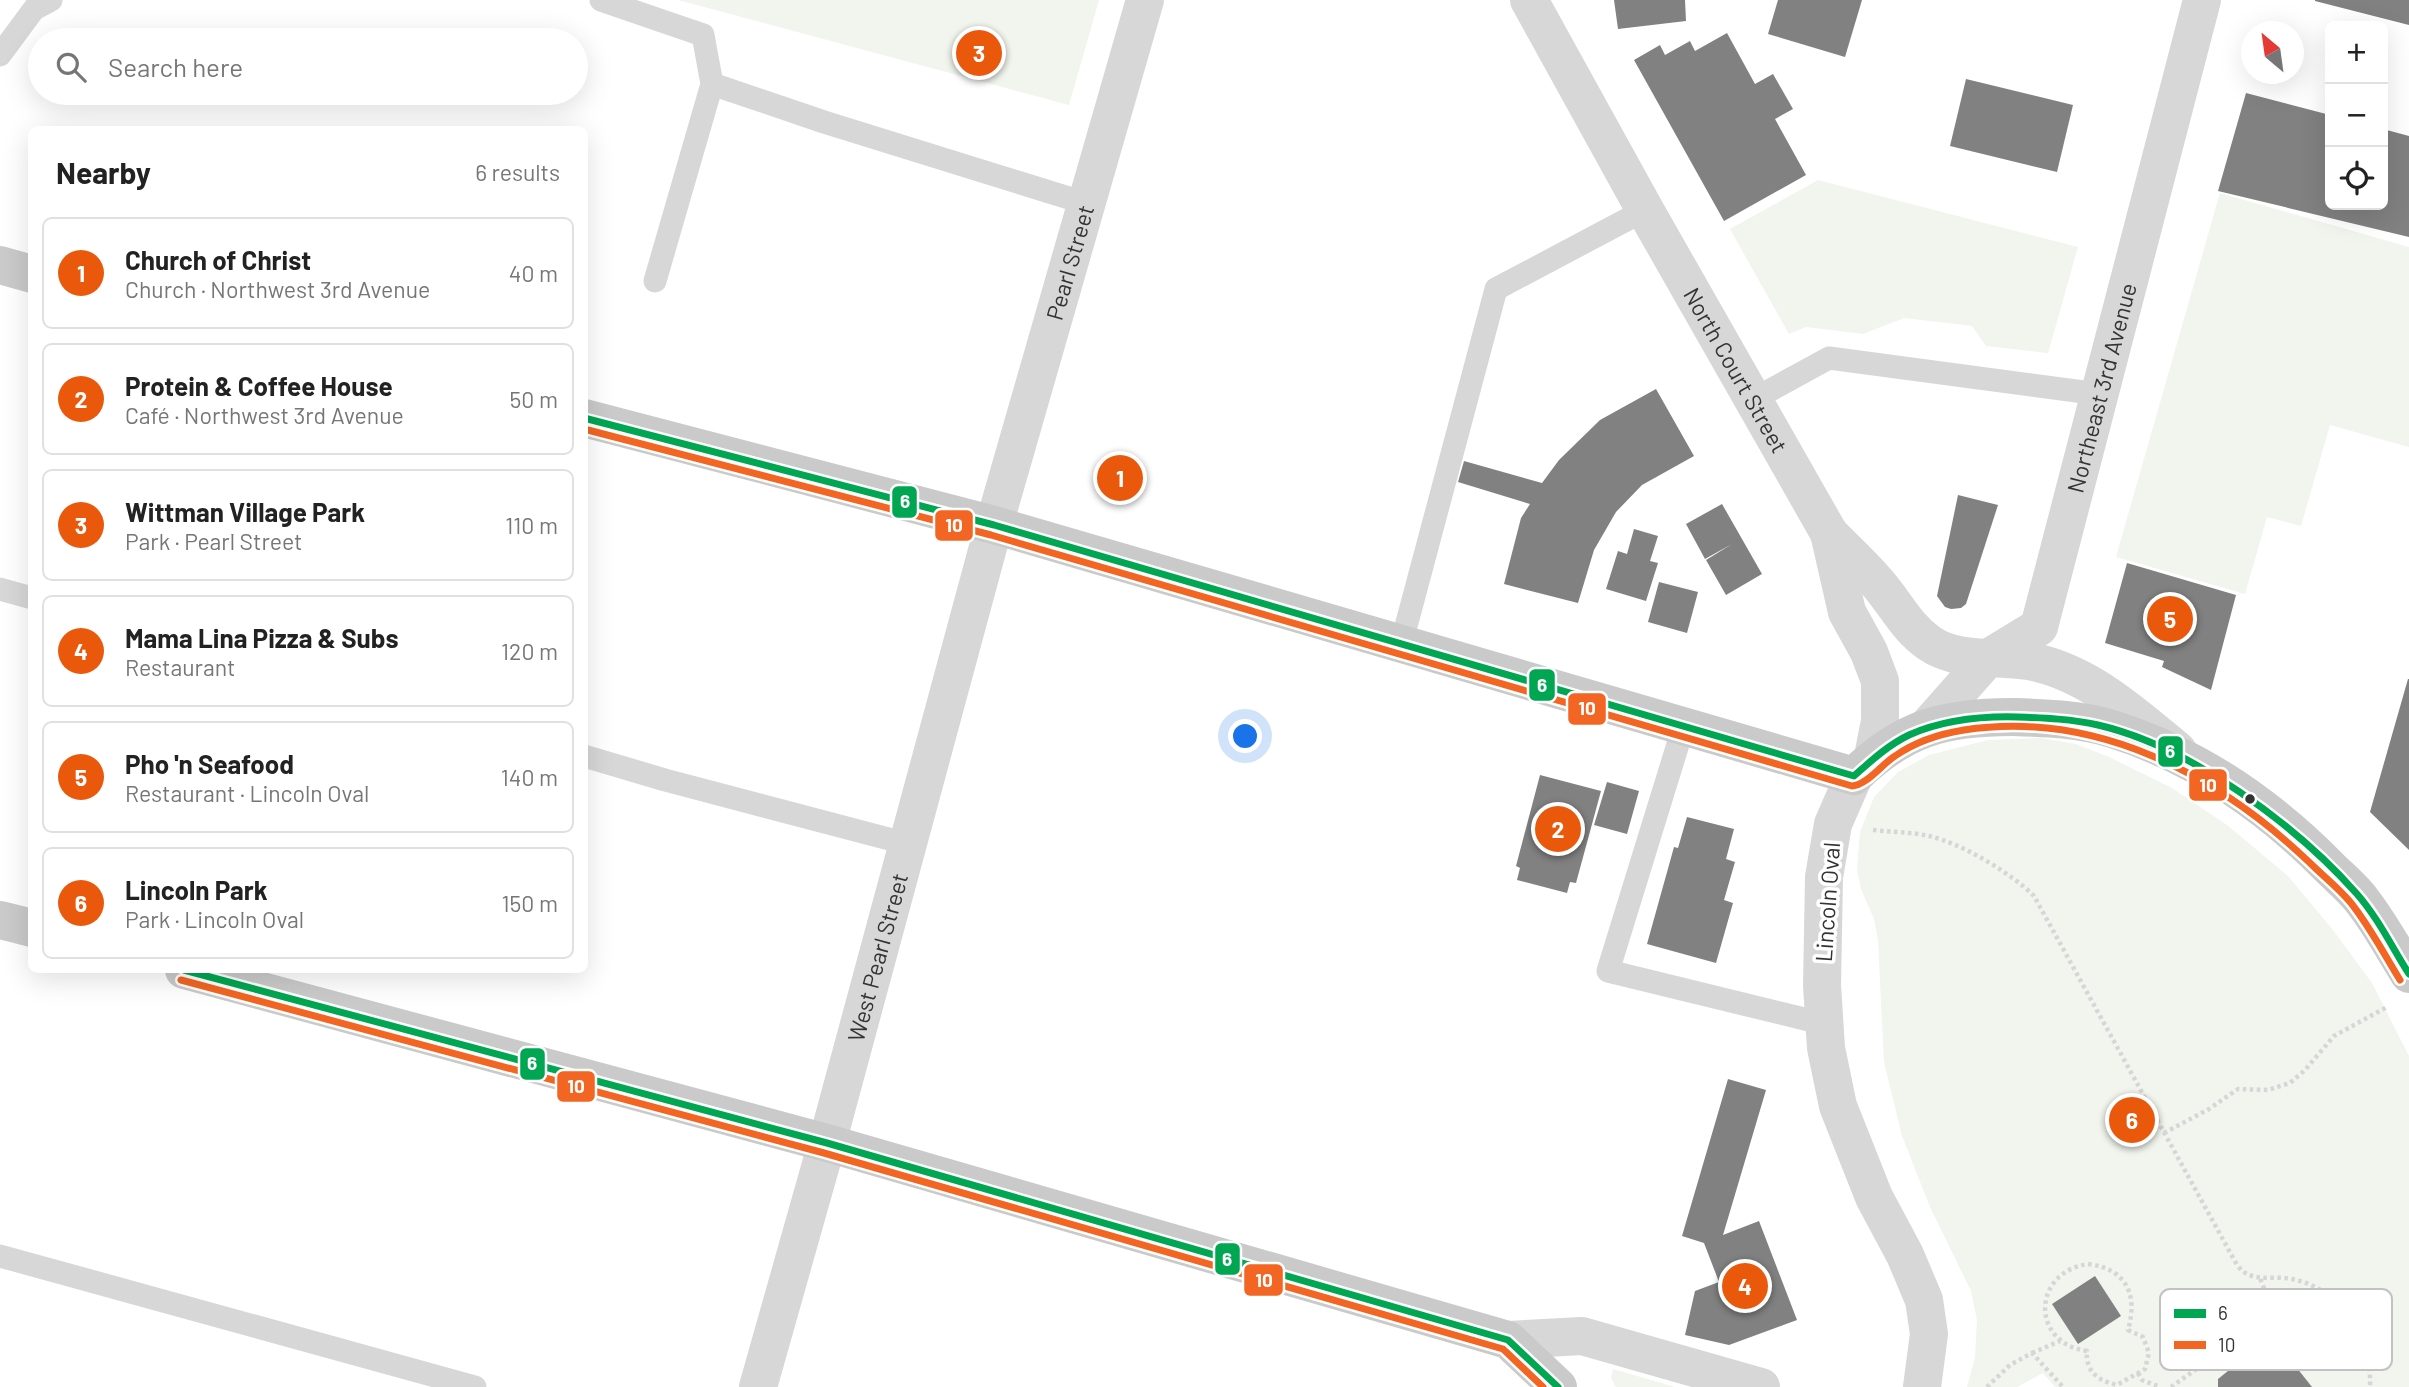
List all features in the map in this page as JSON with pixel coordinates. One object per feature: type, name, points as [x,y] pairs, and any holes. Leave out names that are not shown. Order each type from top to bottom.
[{"type":"main road","points":[[0,265],[28,273]]},
{"type":"main road","points":[[588,419],[994,526],[1683,728],[1863,767],[1898,739],[1927,727],[1958,721],[1991,717],[2045,718],[2111,729],[2196,766],[2273,815],[2362,901],[2409,974]]},
{"type":"main road","points":[[0,920],[28,928]]},
{"type":"main road","points":[[195,973],[827,1143],[1508,1340],[1558,1387]]},
{"type":"street","name":"Pearl Street","points":[[994,526],[1145,0]]},
{"type":"street","name":"North Court Street","points":[[1528,0],[1829,533],[1847,612],[1869,652],[1880,681],[1880,721],[1863,767]]},
{"type":"street","name":"Northeast 3rd Avenue","points":[[2039,627],[2202,0]]},
{"type":"street","name":"West Pearl Street","points":[[758,1387],[994,526]]},
{"type":"street","points":[[1829,533],[1884,590],[1907,625],[1931,645],[1958,655],[2018,659],[2069,673],[2125,707],[2196,766]]},
{"type":"street","points":[[1927,727],[1989,658],[2039,627],[2069,673]]},
{"type":"street","name":"Lincoln Oval","points":[[1863,767],[1833,824],[1824,877],[1822,985],[1826,1048],[1838,1106],[1874,1198],[1905,1255],[1924,1300],[1929,1334],[1922,1387]]},
{"type":"street","points":[[1508,1340],[1582,1336],[1761,1387]]},
{"type":"lane","points":[[0,55],[7,30],[34,9],[51,0]]},
{"type":"lane","points":[[601,0],[703,35],[712,84],[655,281]]},
{"type":"lane","points":[[712,84],[824,122],[1086,203]]},
{"type":"lane","points":[[1401,645],[1496,289],[1645,210]]},
{"type":"lane","points":[[1754,399],[1829,358],[2099,394]]},
{"type":"lane","points":[[0,589],[28,597]]},
{"type":"lane","points":[[1683,728],[1608,971],[1825,1024]]},
{"type":"lane","points":[[588,758],[908,844]]},
{"type":"lane","points":[[0,1255],[475,1387]]},
{"type":"path","points":[[1833,824],[1927,836],[1950,842],[2019,881],[2034,896],[2237,1265],[2243,1272],[2260,1278],[2289,1278],[2318,1289]]},
{"type":"path","points":[[2164,1133],[2209,1109],[2238,1089],[2268,1090],[2290,1083],[2334,1036],[2389,1005]]},
{"type":"path","points":[[2101,1265],[2112,1270],[2128,1289],[2132,1313],[2127,1330],[2143,1337],[2150,1353],[2145,1369],[2117,1385],[2103,1382],[2088,1366],[2087,1351],[2072,1348],[2060,1341],[2046,1318],[2048,1291],[2056,1280],[2076,1266],[2101,1265]]},
{"type":"path","points":[[2260,1278],[2264,1289]]},
{"type":"path","points":[[1987,1387],[2010,1365],[2060,1341]]},
{"type":"path","points":[[2032,1353],[2063,1387]]},
{"type":"path","points":[[2171,1387],[2195,1370]]},
{"type":"path","points":[[2138,1373],[2142,1380],[2160,1387]]},
{"type":"shaded area","points":[[678,0],[1099,0],[1069,105]]},
{"type":"shaded area","points":[[1818,180],[2078,247],[2048,353],[1986,346],[1972,326],[1904,318],[1863,334],[1806,327],[1789,334],[1730,229]]},
{"type":"shaded area","points":[[2220,193],[2409,247],[2409,447],[2330,425],[2301,526],[2267,517],[2245,594],[2116,557]]},
{"type":"shaded area","points":[[2041,738],[2076,744],[2172,788],[2227,825],[2288,876],[2372,983],[2409,1056],[2409,1387],[2055,1387],[2043,1373],[2017,1387],[1967,1387],[1975,1357],[1977,1320],[1971,1291],[1930,1207],[1902,1136],[1884,1062],[1878,940],[1874,919],[1861,889],[1857,869],[1860,832],[1874,797],[1898,772],[1929,755],[1988,740]]},
{"type":"shaded area","points":[[1613,1369],[1675,1387],[1616,1387],[1611,1378]]},
{"type":"building","points":[[1614,0],[1685,0],[1686,21],[1618,29]]},
{"type":"building","points":[[1778,0],[1862,0],[1845,57],[1768,34]]},
{"type":"building","points":[[2409,0],[2409,25],[2315,1]]},
{"type":"building","points":[[1727,33],[1755,84],[1773,74],[1793,109],[1775,119],[1806,175],[1724,221],[1634,60],[1660,45],[1665,55],[1690,41],[1695,51]]},
{"type":"building","points":[[1966,79],[2073,105],[2057,172],[1950,146]]},
{"type":"building","points":[[2246,93],[2325,114],[2325,210],[2388,210],[2388,130],[2409,136],[2409,237],[2218,191]]},
{"type":"building","points":[[1656,389],[1694,456],[1642,485],[1616,512],[1594,550],[1578,603],[1504,584],[1521,518],[1530,504],[1458,482],[1464,461],[1542,483],[1559,460],[1600,420]]},
{"type":"building","points":[[1958,495],[1998,505],[1966,604],[1961,608],[1951,609],[1945,607],[1937,596]]},
{"type":"building","points":[[1722,504],[1762,574],[1726,595],[1706,560],[1732,544],[1705,559],[1686,524]]},
{"type":"building","points":[[1634,529],[1658,536],[1650,561],[1658,563],[1646,601],[1606,589],[1618,551],[1627,554]]},
{"type":"building","points":[[2127,563],[2236,595],[2211,690],[2162,667],[2164,661],[2105,643]]},
{"type":"building","points":[[1659,582],[1698,592],[1687,633],[1648,622]]},
{"type":"building","points":[[2409,679],[2409,850],[2370,812]]},
{"type":"building","points":[[1540,775],[1601,791],[1576,883],[1570,882],[1567,893],[1517,880],[1520,868],[1516,866]]},
{"type":"building","points":[[1607,782],[1639,791],[1627,834],[1594,825]]},
{"type":"building","points":[[1687,817],[1734,829],[1726,859],[1735,862],[1724,900],[1733,903],[1716,963],[1647,944],[1674,847],[1678,848]]},
{"type":"building","points":[[1728,1079],[1766,1090],[1723,1235],[1759,1221],[1797,1320],[1729,1345],[1685,1335],[1695,1291],[1719,1282],[1704,1243],[1682,1236]]},
{"type":"building","points":[[2095,1276],[2121,1316],[2078,1344],[2052,1304]]},
{"type":"building","points":[[2229,1370],[2299,1370],[2312,1387],[2218,1387],[2218,1379]]},
{"type":"transit line","name":"6","points":[[588,419],[994,525],[1854,776],[1901,739],[1935,726],[1963,720],[2004,717],[2058,719],[2098,725],[2133,735],[2204,769],[2272,815],[2303,841],[2365,903],[2409,974]]},
{"type":"transit line","name":"10","points":[[588,430],[991,535],[1852,786],[1863,782],[1911,747],[1928,739],[1964,730],[2013,726],[2060,730],[2106,740],[2151,755],[2194,776],[2235,801],[2273,830],[2351,903],[2400,980]]},
{"type":"transit line","name":"6","points":[[195,973],[827,1143],[1508,1340],[1558,1387]]},
{"type":"transit line","name":"10","points":[[181,980],[824,1153],[1503,1349],[1543,1387]]},
{"type":"place","name":"Wittman Village Park","points":[[979,53]]},
{"type":"place","name":"Church of Christ","points":[[1120,478]]},
{"type":"place","name":"Pho 'n Seafood","points":[[2170,619]]},
{"type":"place","name":"Protein & Coffee House","points":[[1558,829]]},
{"type":"place","name":"Lincoln Park","points":[[2132,1120]]},
{"type":"place","name":"Mama Lina Pizza & Subs","points":[[1745,1286]]}]
